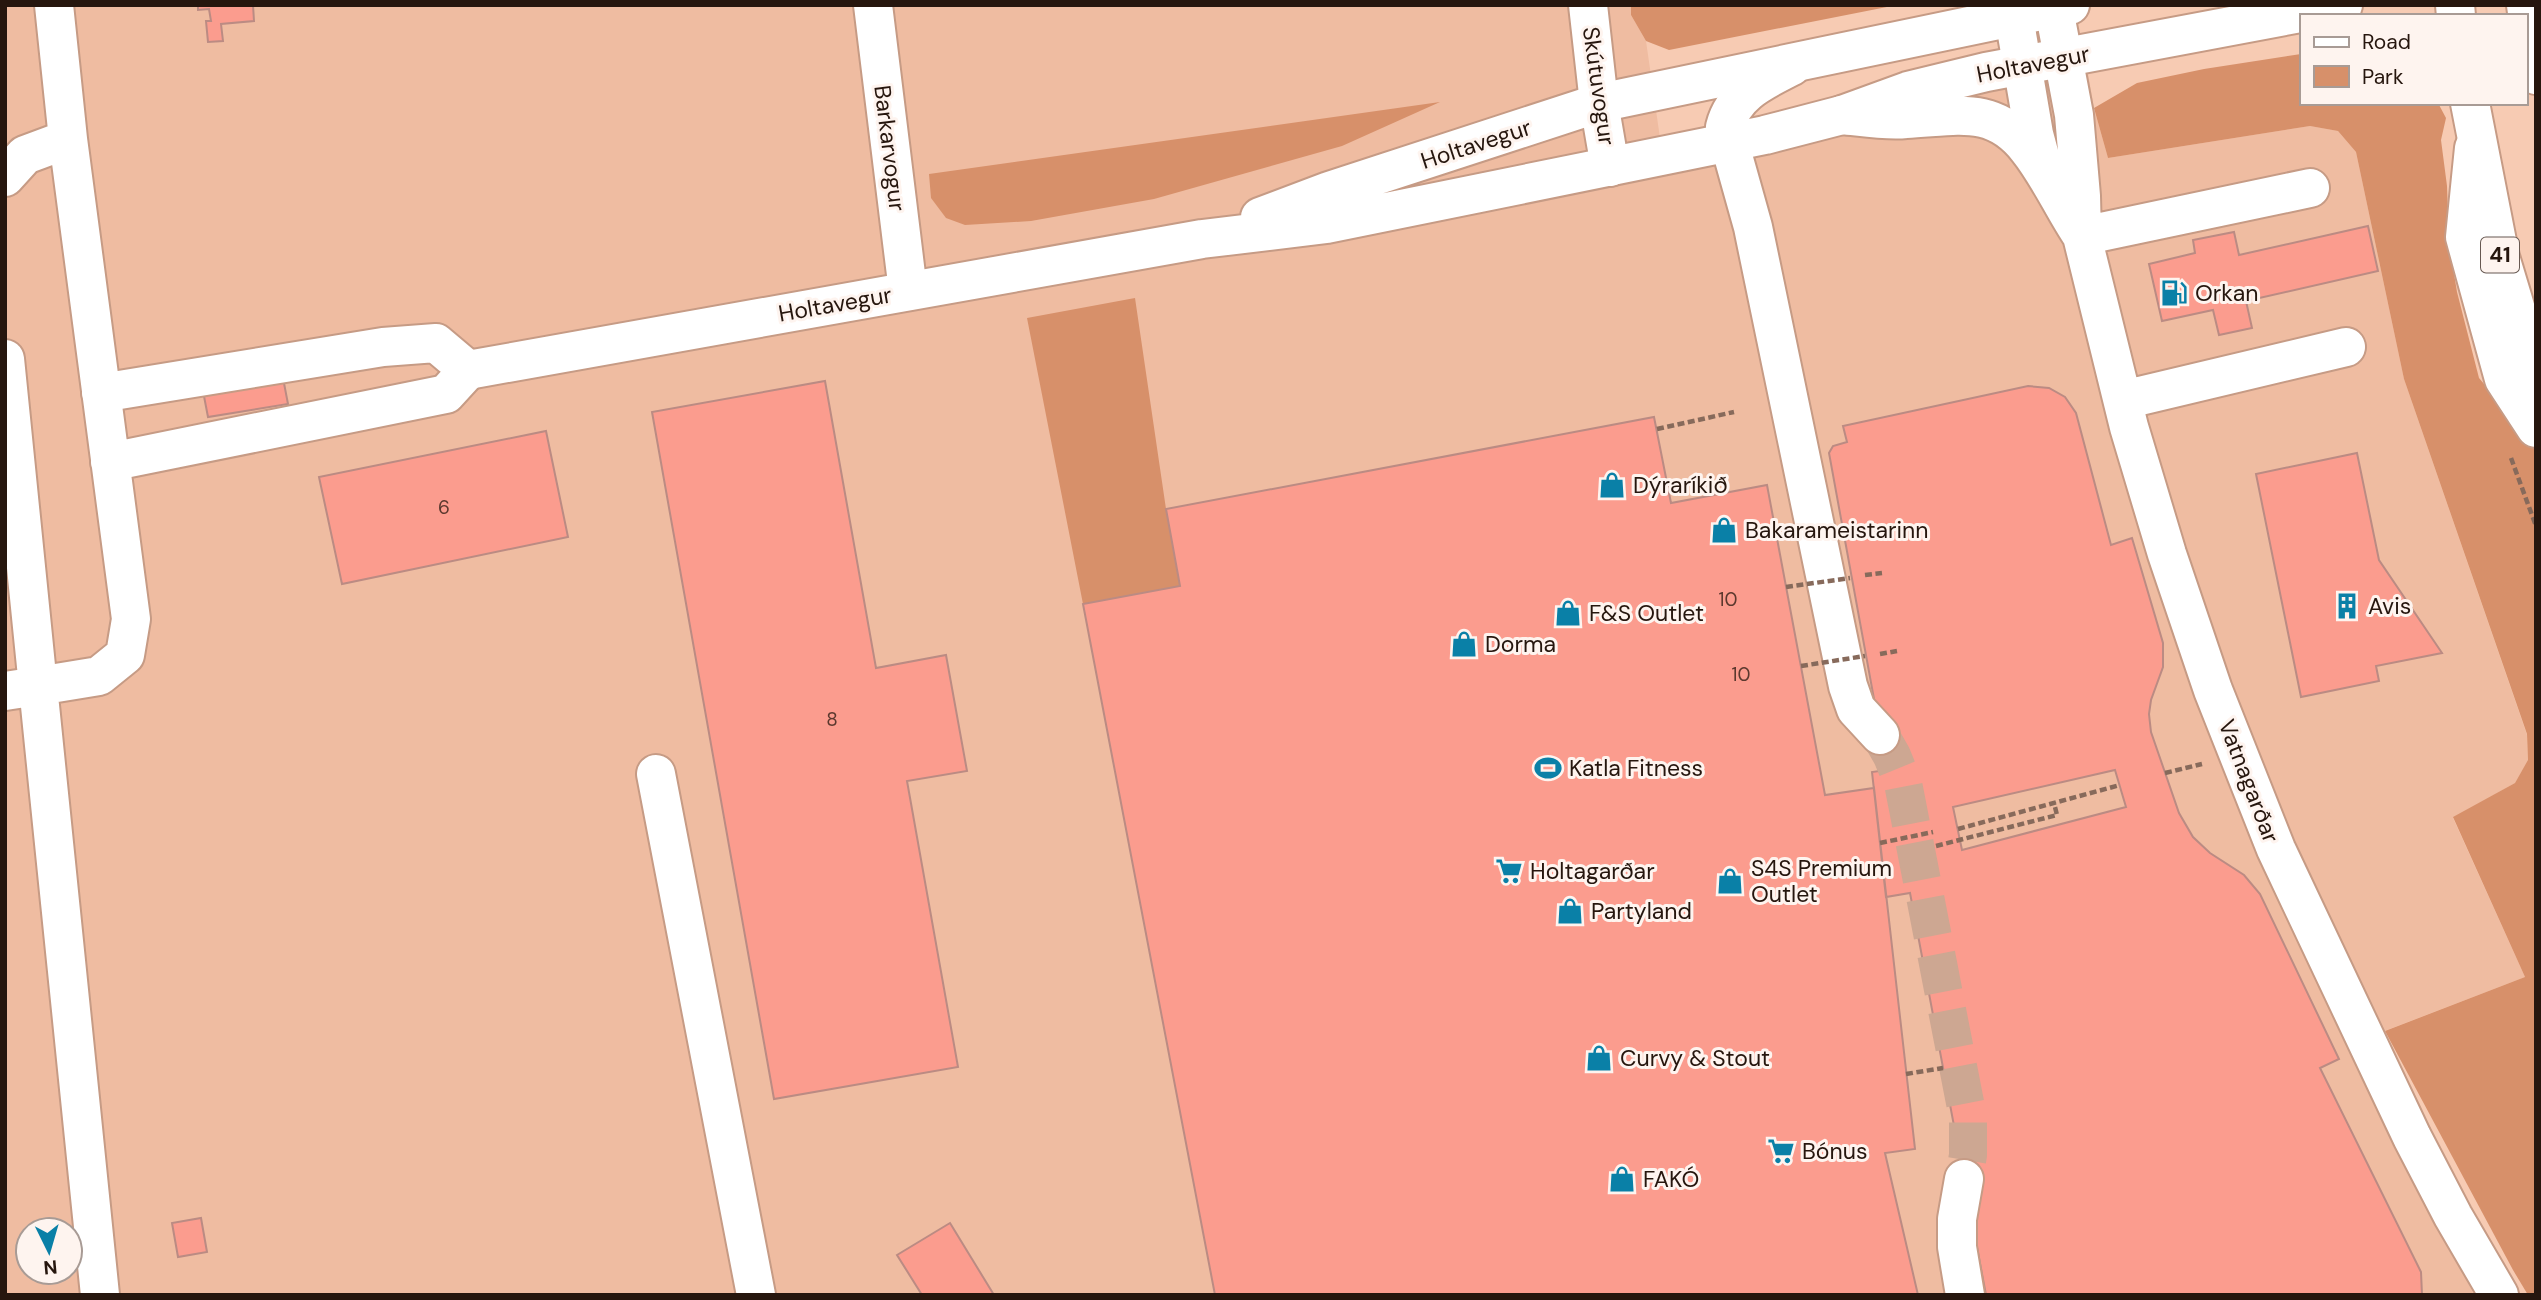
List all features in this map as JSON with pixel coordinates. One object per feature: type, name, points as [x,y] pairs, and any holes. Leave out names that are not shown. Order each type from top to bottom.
[{"type":"main road","points":[[22,688],[99,676],[125,655],[131,619],[68,139],[54,5]]},
{"type":"main road","name":"Barkarvogur","points":[[873,5],[908,292]]},
{"type":"main road","name":"Skútuvogur","points":[[1588,5],[1599,103],[1610,167]]},
{"type":"main road","name":"Holtavegur","points":[[468,370],[1202,239],[1327,224],[1727,143],[1842,115],[1908,91],[2023,65],[2343,5]]},
{"type":"main road","points":[[2526,5],[2536,75]]},
{"type":"main road","name":"Holtavegur","points":[[1202,239],[1329,191],[1599,103],[2062,7]]},
{"type":"main road","name":"Vatnagarðar","points":[[2062,7],[2063,58],[2074,114],[2082,236],[2123,400],[2175,579],[2213,690],[2276,849],[2412,1137],[2453,1216],[2499,1295]]},
{"type":"main road","name":"Vatnagarðar","points":[[2014,17],[2034,134],[2045,176]]},
{"type":"main road","points":[[2166,40],[2209,49],[2252,48],[2300,41]]},
{"type":"main road","name":"Holtavegur","points":[[1727,143],[1725,127],[1739,98],[1759,83],[1797,63]]},
{"type":"main road","points":[[2467,113],[2465,237],[2504,379],[2536,428]]},
{"type":"main road","name":"41","points":[[2467,113],[2500,257],[2536,376]]},
{"type":"main road","name":"Vatnagarðar","points":[[1842,115],[1903,120],[1955,114],[1987,117],[2005,125],[2028,148],[2082,236]]},
{"type":"main road","points":[[5,177],[25,155],[68,139]]},
{"type":"main road","points":[[1727,143],[1747,199],[1848,686],[1856,709],[1880,735]]},
{"type":"main road","points":[[2082,236],[2310,188]]},
{"type":"main road","points":[[100,393],[383,347],[436,343],[468,370],[446,394],[110,462]]},
{"type":"main road","points":[[2123,400],[2346,347]]},
{"type":"main road","points":[[5,359],[22,688],[100,1295]]},
{"type":"main road","points":[[656,774],[756,1295]]},
{"type":"main road","points":[[1964,1179],[1957,1219],[1957,1247],[1965,1295]]},
{"type":"path","points":[[1657,429],[1734,412]]},
{"type":"path","points":[[1786,587],[1850,578]]},
{"type":"path","points":[[1801,666],[1866,656]]},
{"type":"path","points":[[2165,773],[2214,761]]},
{"type":"path","points":[[1958,829],[2120,785]]},
{"type":"path","points":[[1936,846],[2057,815],[2054,803]]},
{"type":"path","points":[[1880,843],[1933,832]]},
{"type":"path","points":[[1906,1074],[1943,1068]]},
{"type":"shaded area","points":[[5,5],[1631,5],[1631,15],[1646,41],[1661,145],[2083,44],[2094,108],[2108,158],[2310,126],[2338,131],[2356,152],[2404,379],[2527,735],[2528,761],[2515,783],[2453,818],[2525,977],[2353,1043],[2474,1295],[5,1295]]},
{"type":"green space","points":[[1631,5],[1897,5],[1669,50],[1646,41],[1631,15]]},
{"type":"green space","points":[[2300,54],[2300,105],[2439,105],[2446,118],[2441,140],[2447,186],[2449,243],[2457,292],[2479,378],[2533,442],[2536,451],[2536,1295],[2528,1295],[2513,1270],[2385,1031],[2525,977],[2453,817],[2515,783],[2528,760],[2527,734],[2404,379],[2356,152],[2338,131],[2310,126],[2108,158],[2094,108],[2137,83],[2204,69]]},
{"type":"green space","points":[[1440,102],[1342,146],[1154,199],[1031,221],[965,225],[946,218],[931,198],[929,174]]},
{"type":"green space","points":[[1135,298],[1180,586],[1083,604],[1027,318]]},
{"type":"building","points":[[198,5],[253,5],[254,21],[221,24],[223,41],[208,42],[206,21],[211,21],[209,9],[198,10]]},
{"type":"building","points":[[2368,226],[2378,271],[2246,301],[2252,328],[2219,335],[2213,310],[2162,321],[2149,264],[2195,253],[2193,240],[2234,232],[2239,255]]},
{"type":"building","points":[[283,378],[288,404],[208,417],[203,391]]},
{"type":"building","points":[[825,381],[876,668],[946,655],[967,771],[907,781],[958,1067],[774,1099],[652,412]]},
{"type":"building","points":[[2028,386],[2049,388],[2065,397],[2076,413],[2111,545],[2132,538],[2163,643],[2163,667],[2149,714],[2151,732],[2179,813],[2193,837],[2210,853],[2244,875],[2260,894],[2339,1059],[2320,1068],[2421,1272],[2422,1295],[1986,1295],[1910,893],[1886,897],[1872,772],[1887,770],[1829,453],[1833,446],[1847,442],[1843,426]],"holes":[[[2115,770],[2126,807],[1962,850],[1953,807]]]},
{"type":"building","name":"Holtagarðar","points":[[1654,417],[1671,503],[1767,485],[1825,795],[1874,788],[1915,1149],[1885,1153],[1918,1295],[1215,1295],[1083,604],[1180,586],[1166,509]]},
{"type":"building","points":[[546,431],[568,537],[342,584],[319,477]]},
{"type":"building","name":"Avis","points":[[2357,453],[2379,560],[2442,653],[2376,666],[2379,681],[2301,697],[2256,474]]},
{"type":"building","points":[[201,1218],[207,1252],[178,1257],[172,1223]]},
{"type":"building","points":[[950,1223],[994,1295],[922,1295],[897,1255]]},
{"type":"tunnel","points":[[1880,735],[1903,783],[1968,1118],[1968,1155],[1964,1179]]},
{"type":"place","name":"Orkan","points":[[2174,293]]},
{"type":"place","name":"Dýraríkið","points":[[1612,485]]},
{"type":"place","name":"Bakarameistarinn","points":[[1724,530]]},
{"type":"place","name":"Avis","points":[[2347,606]]},
{"type":"place","name":"F&S Outlet","points":[[1568,613]]},
{"type":"place","name":"Dorma","points":[[1464,644]]},
{"type":"place","name":"Katla Fitness","points":[[1548,768]]},
{"type":"place","name":"Holtagarðar","points":[[1509,871]]},
{"type":"place","name":"S4S Premium Outlet","points":[[1730,881]]},
{"type":"place","name":"Partyland","points":[[1570,911]]},
{"type":"place","name":"Curvy & Stout","points":[[1599,1058]]},
{"type":"place","name":"Bónus","points":[[1781,1151]]},
{"type":"place","name":"FAKÓ","points":[[1622,1179]]}]
